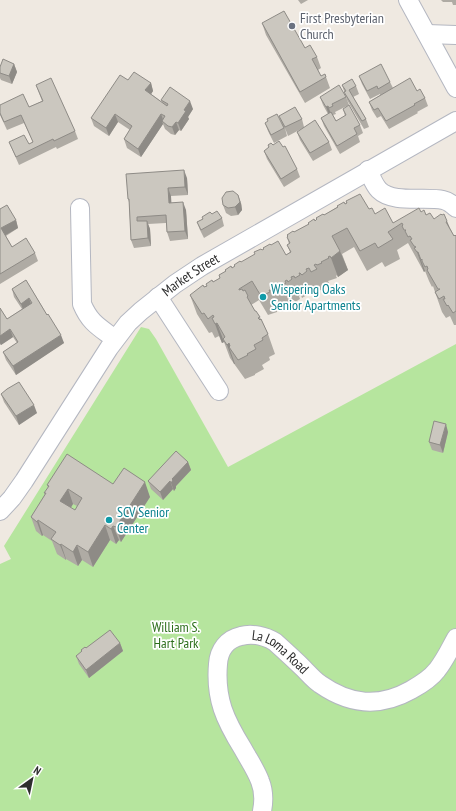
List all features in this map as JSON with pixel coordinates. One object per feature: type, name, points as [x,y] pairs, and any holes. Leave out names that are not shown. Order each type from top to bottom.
[{"type":"street","points":[[408,0],[456,88]]},
{"type":"street","points":[[426,34],[456,35]]},
{"type":"street","name":"Market Street","points":[[0,511],[12,498],[24,481],[115,339],[128,323],[141,311],[175,284],[202,266],[456,121]]},
{"type":"street","points":[[368,170],[379,189],[392,196],[400,198],[442,200],[450,203],[456,208]]},
{"type":"street","points":[[80,208],[82,304],[87,316],[96,325],[115,339]]},
{"type":"street","points":[[158,297],[219,391]]},
{"type":"street","name":"La Loma Road","points":[[262,811],[264,801],[261,782],[256,769],[228,725],[221,706],[216,678],[218,655],[230,640],[235,637],[245,635],[269,638],[276,642],[319,683],[338,694],[357,700],[382,702],[418,686],[437,671],[456,638]]},
{"type":"green space","name":"William S. Hart Park","points":[[141,327],[149,329],[156,339],[228,467],[456,344],[456,811],[0,811],[0,564],[11,559],[4,546]]},
{"type":"building","points":[[284,11],[305,48],[310,45],[317,57],[312,59],[321,76],[325,74],[326,77],[300,92],[262,23]]},
{"type":"building","points":[[3,59],[14,64],[9,76],[0,73],[0,67]]},
{"type":"building","points":[[381,64],[390,82],[378,89],[377,86],[367,91],[359,76]]},
{"type":"building","points":[[134,72],[151,83],[145,90],[167,106],[168,104],[161,100],[170,87],[190,101],[184,110],[186,111],[178,123],[176,122],[172,127],[168,126],[162,121],[165,116],[161,114],[138,149],[124,139],[132,126],[115,114],[106,128],[91,118],[120,75],[128,80]]},
{"type":"building","points":[[51,78],[75,131],[54,141],[53,139],[16,157],[9,142],[24,135],[29,144],[33,142],[21,115],[4,122],[0,113],[0,105],[23,94],[29,107],[43,101],[36,85]]},
{"type":"building","points":[[410,78],[417,91],[420,89],[425,98],[386,121],[378,108],[374,110],[369,102]]},
{"type":"building","points":[[352,79],[356,86],[349,90],[366,119],[362,121],[344,92],[346,91],[342,85]]},
{"type":"building","points":[[339,85],[346,97],[332,104],[333,106],[329,108],[328,106],[326,107],[320,97]]},
{"type":"building","points":[[349,105],[360,125],[354,128],[357,134],[337,146],[321,118],[331,112],[336,121],[346,115],[343,109]]},
{"type":"building","points":[[295,107],[302,119],[285,127],[279,116]]},
{"type":"building","points":[[277,114],[284,128],[271,135],[265,123],[268,121],[267,119]]},
{"type":"building","points":[[315,120],[329,142],[310,153],[297,132]]},
{"type":"building","points":[[279,141],[283,147],[285,146],[297,169],[281,179],[264,151],[271,143],[273,145]]},
{"type":"building","points":[[184,170],[185,187],[168,188],[169,203],[183,202],[185,231],[167,232],[166,215],[137,217],[137,221],[147,221],[148,238],[131,240],[126,174]]},
{"type":"building","points":[[233,191],[238,195],[240,202],[235,207],[228,208],[223,205],[222,198],[226,192]]},
{"type":"building","points":[[360,194],[369,209],[372,208],[375,214],[385,208],[393,223],[419,208],[421,212],[424,210],[426,215],[430,213],[434,219],[441,214],[444,214],[447,221],[446,222],[454,236],[456,236],[456,311],[453,313],[448,305],[447,306],[443,299],[445,299],[444,296],[439,299],[435,292],[440,289],[438,289],[427,270],[427,266],[425,267],[418,252],[414,248],[416,247],[410,240],[412,239],[410,236],[408,237],[402,223],[388,232],[393,239],[378,248],[375,243],[360,251],[347,228],[332,236],[340,251],[331,258],[330,256],[328,257],[329,258],[321,262],[322,263],[314,265],[317,269],[311,272],[309,268],[306,269],[307,271],[302,275],[299,273],[300,275],[295,278],[294,276],[291,277],[292,279],[288,282],[287,280],[285,281],[286,283],[281,286],[280,284],[277,286],[278,288],[271,291],[269,290],[270,292],[261,296],[252,281],[239,289],[242,289],[243,291],[245,290],[248,296],[247,297],[260,317],[258,318],[260,320],[261,319],[268,334],[262,338],[263,340],[254,345],[256,349],[238,360],[229,347],[229,343],[227,345],[223,339],[225,337],[217,323],[215,324],[212,318],[214,317],[213,315],[208,319],[204,313],[202,314],[190,295],[203,285],[204,287],[207,286],[206,284],[212,280],[213,282],[220,278],[219,275],[231,266],[232,268],[240,261],[241,262],[255,254],[254,252],[264,249],[263,248],[270,244],[271,245],[278,241],[286,255],[291,252],[287,245],[290,243],[287,235],[309,224],[308,223],[314,219],[315,221],[317,219],[316,218],[338,207],[337,206],[344,202],[345,204],[347,203],[346,201]]},
{"type":"building","points":[[7,205],[16,220],[1,228],[12,247],[26,238],[35,253],[0,274],[0,209]]},
{"type":"building","points":[[217,211],[222,218],[201,230],[197,222],[203,219],[202,217],[210,212],[212,214]]},
{"type":"building","points":[[26,280],[61,335],[13,366],[3,352],[18,342],[10,329],[0,336],[0,308],[7,319],[32,303],[29,298],[21,304],[12,289]]},
{"type":"building","points":[[19,382],[34,405],[16,416],[1,394]]},
{"type":"building","points":[[434,421],[446,424],[440,445],[429,442]]},
{"type":"building","points":[[176,451],[188,462],[172,479],[173,480],[171,483],[170,481],[160,492],[148,481]]},
{"type":"building","name":"SCV Senior Center","points":[[67,454],[113,484],[124,468],[145,482],[116,527],[113,526],[111,529],[105,525],[88,552],[77,545],[73,552],[61,544],[60,545],[51,539],[56,532],[38,520],[37,522],[31,517],[46,493],[44,493],[49,486],[47,485]],"holes":[[[68,489],[82,498],[75,510],[60,501]]]},
{"type":"building","points":[[110,630],[120,643],[86,670],[76,656],[82,651],[81,650]]},
{"type":"place","name":"First Presbyterian Church","points":[[292,26]]},
{"type":"place","name":"Wispering Oaks Senior Apartments","points":[[263,297]]},
{"type":"place","name":"SCV Senior Center","points":[[109,520]]}]
